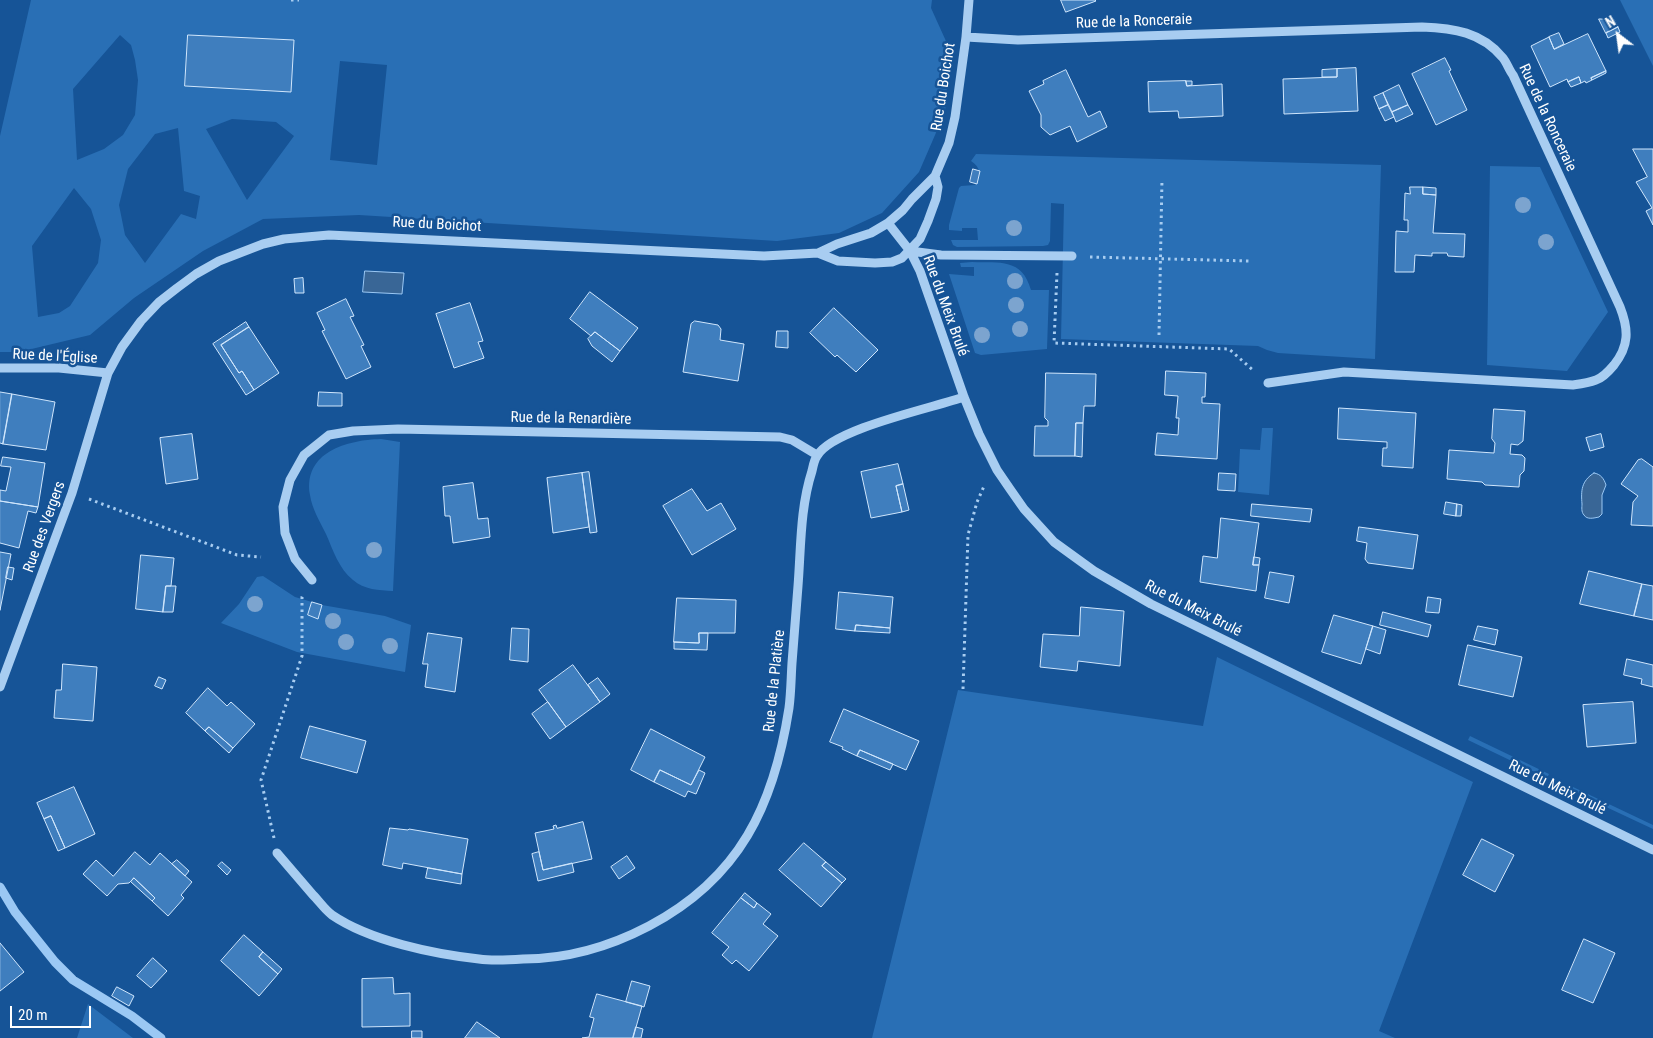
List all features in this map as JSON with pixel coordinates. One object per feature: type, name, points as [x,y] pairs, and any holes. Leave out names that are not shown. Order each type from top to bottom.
[{"type":"street","name":"Rue du Boichot","points":[[108,373],[122,347],[141,321],[159,302],[177,288],[196,274],[219,261],[263,244],[284,239],[329,235],[764,256],[818,253],[837,244],[871,233],[888,223],[903,210],[935,176],[949,143],[955,117],[969,0]]},
{"type":"street","name":"Rue de la Ronceraie","points":[[966,37],[1018,40],[1422,26],[1460,30],[1490,46],[1503,58],[1625,319],[1626,344],[1611,370],[1598,380],[1572,385],[1344,372],[1268,383]]},
{"type":"street","name":"Rue du Boichot","points":[[818,253],[838,261],[892,262],[902,258],[920,239],[936,199],[938,187],[935,176]]},
{"type":"street","name":"Rue du Meix Brulé","points":[[888,223],[910,251],[920,271],[964,397],[979,434],[997,470],[1024,509],[1054,542],[1094,571],[1151,604],[1653,850]]},
{"type":"street","points":[[910,251],[941,255],[1072,256]]},
{"type":"street","name":"Rue de l'Église","points":[[0,368],[59,368],[108,373]]},
{"type":"street","name":"Rue des Vergers","points":[[0,687],[72,493],[108,373]]},
{"type":"street","points":[[817,456],[830,443],[860,429],[964,397]]},
{"type":"street","name":"Rue de la Renardière","points":[[312,580],[295,559],[285,533],[283,508],[290,480],[304,455],[329,435],[353,431],[398,430],[780,437],[792,440],[817,456]]},
{"type":"street","name":"Rue de la Platière","points":[[277,853],[330,914],[385,940],[425,950],[481,960],[529,959],[582,953],[624,939],[666,917],[697,895],[723,869],[742,845],[756,821],[779,760],[790,705],[805,498],[817,456]]},
{"type":"path","points":[[292,0],[300,0]]},
{"type":"path","points":[[1159,335],[1162,179]]},
{"type":"path","points":[[1058,256],[1054,343],[1228,349],[1268,383]]},
{"type":"path","points":[[1072,256],[1249,261]]},
{"type":"path","points":[[963,689],[968,535],[977,502],[984,486],[997,470]]},
{"type":"path","points":[[84,497],[237,555],[261,557]]},
{"type":"path","points":[[277,853],[261,780],[302,656],[302,597],[312,580]]},
{"type":"shaded area","points":[[31,0],[932,0],[931,8],[950,50],[945,112],[919,172],[882,213],[839,233],[777,241],[359,215],[263,219],[203,251],[134,298],[90,335],[19,352],[0,352],[0,136]],"holes":[[[120,35],[131,45],[138,80],[135,115],[123,135],[104,149],[77,160],[73,89]],[[340,61],[387,65],[377,165],[330,160]],[[232,119],[276,122],[294,136],[247,200],[206,129]],[[178,128],[184,191],[200,196],[196,219],[181,214],[145,263],[125,235],[119,205],[128,169],[155,134]],[[74,188],[91,209],[101,240],[98,263],[70,306],[59,313],[38,317],[32,246]]]},
{"type":"shaded area","points":[[1620,0],[1653,0],[1653,66]]},
{"type":"shaded area","points":[[976,154],[1381,165],[1375,359],[1278,353],[1258,346],[1061,339],[1064,204],[1051,203],[1050,241],[1048,245],[957,247],[953,245],[951,240],[978,240],[977,228],[962,228],[962,231],[949,230],[959,188],[961,186],[975,185],[978,178],[977,166],[971,161]]},
{"type":"shaded area","points":[[1490,166],[1540,167],[1608,312],[1567,371],[1487,365]]},
{"type":"shaded area","points":[[960,263],[1009,264],[1022,272],[1031,290],[1049,290],[1047,349],[981,355],[975,353],[949,274],[974,276],[974,267],[961,267]]},
{"type":"shaded area","points":[[365,271],[404,273],[402,294],[363,292]]},
{"type":"shaded area","points":[[1262,428],[1273,428],[1269,495],[1238,492],[1240,449],[1260,450]]},
{"type":"shaded area","points":[[381,439],[400,442],[393,591],[367,588],[348,576],[334,553],[314,510],[310,495],[310,480],[313,468],[330,451],[355,442]]},
{"type":"shaded area","points":[[1594,473],[1602,477],[1606,485],[1602,495],[1602,514],[1599,517],[1589,518],[1585,517],[1582,511],[1582,491],[1586,479]]},
{"type":"shaded area","points":[[263,576],[295,597],[312,602],[318,619],[322,605],[385,616],[411,625],[405,672],[297,652],[221,623],[239,604],[257,577]]},
{"type":"shaded area","points":[[1217,657],[1473,782],[1379,1031],[1395,1038],[872,1038],[958,690],[1203,726]]},
{"type":"shaded area","points":[[1470,736],[1549,774],[1547,778],[1468,740]]},
{"type":"shaded area","points":[[1573,787],[1653,825],[1653,829],[1572,791]]},
{"type":"shaded area","points":[[88,1004],[133,1038],[77,1038]]},
{"type":"building","points":[[1061,0],[1095,0],[1096,1],[1066,12]]},
{"type":"building","points":[[1599,19],[1614,19],[1618,27],[1606,33]]},
{"type":"building","points":[[1618,27],[1620,32],[1608,38],[1606,33]]},
{"type":"building","points":[[1559,33],[1564,44],[1554,49],[1549,37]]},
{"type":"building","points":[[1588,34],[1606,71],[1591,78],[1592,80],[1586,83],[1585,81],[1581,83],[1579,77],[1568,82],[1567,79],[1550,87],[1531,46],[1549,37],[1554,49]]},
{"type":"building","points":[[188,35],[294,40],[291,92],[185,86]]},
{"type":"building","points":[[1445,58],[1467,110],[1436,125],[1412,74]]},
{"type":"building","points":[[1356,68],[1358,111],[1284,114],[1283,79],[1337,77],[1337,69]]},
{"type":"building","points":[[1337,69],[1337,77],[1322,77],[1322,70]]},
{"type":"building","points":[[1066,70],[1088,117],[1100,111],[1107,127],[1077,142],[1070,126],[1050,135],[1041,127],[1041,115],[1029,91],[1044,84],[1043,81]]},
{"type":"building","points":[[1606,71],[1606,73],[1592,80],[1591,78]]},
{"type":"building","points":[[1579,77],[1581,83],[1571,87],[1568,82]]},
{"type":"building","points":[[1186,81],[1192,81],[1192,85],[1187,86]]},
{"type":"building","points":[[1186,81],[1187,86],[1222,84],[1223,116],[1179,118],[1178,111],[1149,112],[1148,82]]},
{"type":"building","points":[[1399,85],[1408,105],[1392,112],[1383,93]]},
{"type":"building","points":[[1383,93],[1388,105],[1379,109],[1374,97]]},
{"type":"building","points":[[1388,105],[1394,117],[1385,121],[1379,109]]},
{"type":"building","points":[[1408,105],[1413,114],[1396,122],[1392,112]]},
{"type":"building","points":[[1633,149],[1653,149],[1653,225],[1646,211],[1652,208],[1636,182],[1647,177]]},
{"type":"building","points":[[973,169],[980,171],[977,184],[970,182]]},
{"type":"building","points":[[1410,187],[1423,187],[1423,194],[1436,195],[1433,233],[1465,234],[1464,257],[1448,256],[1447,253],[1432,253],[1432,256],[1415,255],[1414,272],[1395,272],[1396,231],[1408,232],[1408,220],[1404,220],[1405,193],[1410,194]]},
{"type":"building","points":[[1423,187],[1436,188],[1436,195],[1423,194]]},
{"type":"building","points":[[303,278],[304,293],[295,293],[294,279]]},
{"type":"building","points":[[590,292],[638,328],[620,351],[595,332],[591,336],[570,319]]},
{"type":"building","points":[[346,299],[354,316],[350,317],[364,345],[361,346],[371,367],[346,379],[322,331],[325,330],[317,313]]},
{"type":"building","points":[[470,303],[483,341],[478,342],[484,358],[454,368],[436,314]]},
{"type":"building","points":[[834,308],[878,350],[856,372],[837,355],[835,357],[810,333]]},
{"type":"building","points":[[695,321],[718,325],[721,329],[720,340],[744,344],[738,381],[683,372],[691,324]]},
{"type":"building","points":[[246,322],[249,327],[221,345],[239,373],[242,371],[254,390],[246,395],[213,344]]},
{"type":"building","points":[[249,327],[279,373],[254,390],[242,371],[239,373],[221,345]]},
{"type":"building","points":[[777,331],[788,331],[788,348],[776,347]]},
{"type":"building","points":[[595,332],[620,351],[612,362],[592,346],[588,339]]},
{"type":"building","points":[[1166,371],[1206,373],[1205,397],[1202,397],[1202,403],[1220,404],[1217,459],[1155,455],[1157,433],[1178,435],[1179,418],[1176,418],[1178,396],[1165,395]]},
{"type":"building","points":[[1046,373],[1096,374],[1095,406],[1084,406],[1083,423],[1076,423],[1075,456],[1034,456],[1035,426],[1048,426],[1048,421],[1045,418]]},
{"type":"building","points":[[0,392],[12,394],[3,444],[0,443]]},
{"type":"building","points":[[319,392],[342,393],[342,406],[318,406]]},
{"type":"building","points":[[12,394],[55,402],[46,450],[3,444]]},
{"type":"building","points":[[1339,408],[1416,413],[1413,468],[1382,466],[1383,448],[1387,448],[1387,442],[1338,439]]},
{"type":"building","points":[[1494,409],[1525,411],[1523,441],[1518,445],[1511,444],[1510,454],[1522,455],[1525,458],[1524,471],[1520,475],[1519,487],[1485,485],[1482,482],[1447,479],[1449,450],[1494,453],[1495,443],[1492,439]]},
{"type":"building","points":[[1076,423],[1083,423],[1082,457],[1075,456]]},
{"type":"building","points":[[192,434],[198,479],[166,484],[160,438]]},
{"type":"building","points":[[1601,434],[1604,447],[1590,451],[1586,438]]},
{"type":"building","points":[[3,457],[45,463],[38,507],[0,501],[0,490],[6,491],[11,467],[1,466]]},
{"type":"building","points":[[1642,459],[1653,467],[1653,526],[1631,525],[1633,502],[1638,496],[1621,484],[1638,460]]},
{"type":"building","points":[[898,464],[903,484],[896,486],[902,512],[871,518],[861,472]]},
{"type":"building","points":[[589,472],[597,532],[590,533],[582,473]]},
{"type":"building","points":[[582,473],[589,527],[553,533],[547,478]]},
{"type":"building","points":[[1219,473],[1236,474],[1235,491],[1218,490]]},
{"type":"building","points":[[473,483],[478,519],[488,518],[490,537],[453,543],[450,516],[445,516],[443,487]]},
{"type":"building","points":[[903,484],[909,510],[902,512],[896,486]]},
{"type":"building","points":[[692,489],[707,511],[721,503],[736,529],[692,555],[663,506]]},
{"type":"building","points":[[0,501],[38,507],[36,513],[28,511],[19,548],[0,543]]},
{"type":"building","points":[[1446,502],[1457,504],[1456,516],[1444,514]]},
{"type":"building","points":[[1252,504],[1312,509],[1310,522],[1251,516]]},
{"type":"building","points":[[1457,504],[1462,505],[1461,516],[1456,516]]},
{"type":"building","points":[[1221,518],[1259,523],[1253,565],[1259,565],[1256,591],[1200,582],[1203,556],[1217,558]]},
{"type":"building","points":[[1359,527],[1418,535],[1413,569],[1368,563],[1365,559],[1367,543],[1357,541]]},
{"type":"building","points":[[0,552],[11,554],[0,610]]},
{"type":"building","points":[[141,555],[174,558],[171,586],[166,586],[163,612],[136,609]]},
{"type":"building","points":[[1254,557],[1260,558],[1259,565],[1253,565]]},
{"type":"building","points":[[8,567],[14,568],[12,580],[6,578]]},
{"type":"building","points":[[1589,571],[1642,584],[1634,616],[1580,604]]},
{"type":"building","points":[[1270,572],[1294,576],[1289,603],[1265,598]]},
{"type":"building","points":[[1642,584],[1653,586],[1653,620],[1634,616]]},
{"type":"building","points":[[166,586],[176,586],[173,612],[163,612]]},
{"type":"building","points":[[839,592],[893,597],[890,628],[856,625],[855,631],[836,629]]},
{"type":"building","points":[[1428,597],[1441,599],[1439,613],[1426,612]]},
{"type":"building","points":[[677,598],[736,600],[735,633],[699,633],[699,643],[674,642]]},
{"type":"building","points":[[312,602],[322,605],[318,619],[308,615]]},
{"type":"building","points":[[1081,607],[1124,611],[1120,666],[1078,661],[1077,671],[1040,667],[1043,634],[1079,636]]},
{"type":"building","points":[[1383,612],[1431,625],[1428,637],[1380,625]]},
{"type":"building","points":[[1334,615],[1373,626],[1361,664],[1322,652]]},
{"type":"building","points":[[856,625],[890,628],[890,633],[855,631]]},
{"type":"building","points":[[1373,626],[1386,630],[1380,654],[1366,649]]},
{"type":"building","points":[[1478,626],[1498,630],[1495,645],[1474,640]]},
{"type":"building","points":[[512,628],[529,629],[528,662],[510,660]]},
{"type":"building","points":[[428,633],[462,638],[455,692],[425,687],[428,664],[423,664]]},
{"type":"building","points":[[699,633],[708,633],[707,650],[674,649],[674,642],[699,643]]},
{"type":"building","points":[[1468,645],[1522,657],[1513,697],[1459,685]]},
{"type":"building","points":[[1627,659],[1653,665],[1653,687],[1641,684],[1642,679],[1624,675]]},
{"type":"building","points":[[63,664],[97,667],[93,721],[54,718],[56,690],[61,690]]},
{"type":"building","points":[[573,665],[600,702],[566,727],[539,690]]},
{"type":"building","points":[[159,677],[166,680],[162,689],[155,686]]},
{"type":"building","points":[[598,678],[610,694],[600,702],[588,685]]},
{"type":"building","points":[[208,688],[227,706],[231,702],[255,724],[233,748],[209,727],[205,731],[186,713]]},
{"type":"building","points":[[548,702],[566,727],[550,739],[532,714]]},
{"type":"building","points":[[1633,702],[1636,743],[1587,747],[1583,705]]},
{"type":"building","points":[[844,709],[919,741],[906,770],[860,750],[857,756],[842,749],[843,747],[830,742]]},
{"type":"building","points":[[310,726],[366,741],[357,773],[301,758]]},
{"type":"building","points":[[209,727],[233,748],[229,753],[205,731]]},
{"type":"building","points":[[651,729],[705,757],[691,785],[660,770],[654,782],[631,770]]},
{"type":"building","points":[[860,750],[893,764],[890,770],[857,756]]},
{"type":"building","points":[[660,770],[691,785],[699,770],[705,773],[696,794],[688,791],[685,797],[654,782]]},
{"type":"building","points":[[74,787],[95,834],[65,848],[51,816],[44,819],[37,803]]},
{"type":"building","points":[[51,816],[65,848],[58,851],[44,819]]},
{"type":"building","points":[[583,822],[592,859],[543,870],[535,833],[554,829],[553,826],[556,825],[557,828]]},
{"type":"building","points":[[390,828],[409,829],[468,839],[462,874],[403,863],[402,869],[383,865]]},
{"type":"building","points":[[1482,839],[1514,855],[1495,892],[1463,875]]},
{"type":"building","points":[[804,843],[826,862],[822,866],[842,883],[821,907],[779,870]]},
{"type":"building","points":[[135,852],[150,865],[160,853],[192,882],[181,895],[184,898],[168,916],[152,901],[155,898],[134,878],[129,883],[118,884],[107,896],[83,874],[96,860],[113,876]]},
{"type":"building","points":[[539,852],[543,870],[572,863],[574,872],[538,881],[532,854]]},
{"type":"building","points":[[627,856],[635,868],[619,879],[611,867]]},
{"type":"building","points":[[177,860],[189,871],[185,876],[172,864]]},
{"type":"building","points":[[222,862],[231,870],[227,875],[218,866]]},
{"type":"building","points":[[826,862],[846,879],[842,883],[822,866]]},
{"type":"building","points":[[428,868],[462,874],[461,884],[426,878]]},
{"type":"building","points":[[134,878],[155,898],[152,901],[131,882]]},
{"type":"building","points":[[745,893],[757,903],[754,908],[741,898]]},
{"type":"building","points":[[741,898],[754,908],[757,903],[771,914],[763,924],[778,936],[749,971],[736,960],[732,964],[722,955],[729,947],[712,933]]},
{"type":"building","points":[[244,935],[263,952],[259,957],[278,974],[259,996],[221,961]]},
{"type":"building","points":[[1584,939],[1615,953],[1593,1003],[1562,990]]},
{"type":"building","points":[[0,943],[24,972],[0,991]]},
{"type":"building","points":[[263,952],[282,969],[278,974],[259,957]]},
{"type":"building","points":[[153,958],[167,971],[151,988],[137,976]]},
{"type":"building","points":[[393,978],[394,994],[410,993],[410,1026],[362,1027],[362,979]]},
{"type":"building","points":[[632,981],[650,986],[644,1007],[626,1002]]},
{"type":"building","points":[[117,987],[134,996],[129,1006],[112,996]]},
{"type":"building","points":[[597,994],[642,1006],[633,1038],[582,1038],[589,1037],[594,1018],[590,1017]]},
{"type":"building","points":[[477,1022],[500,1038],[465,1038]]},
{"type":"building","points":[[636,1027],[643,1029],[641,1038],[633,1038]]},
{"type":"building","points":[[412,1031],[422,1031],[422,1038],[412,1038]]},
{"type":"waterway","points":[[0,887],[15,912],[55,962],[73,980],[132,1016],[161,1038]]}]
